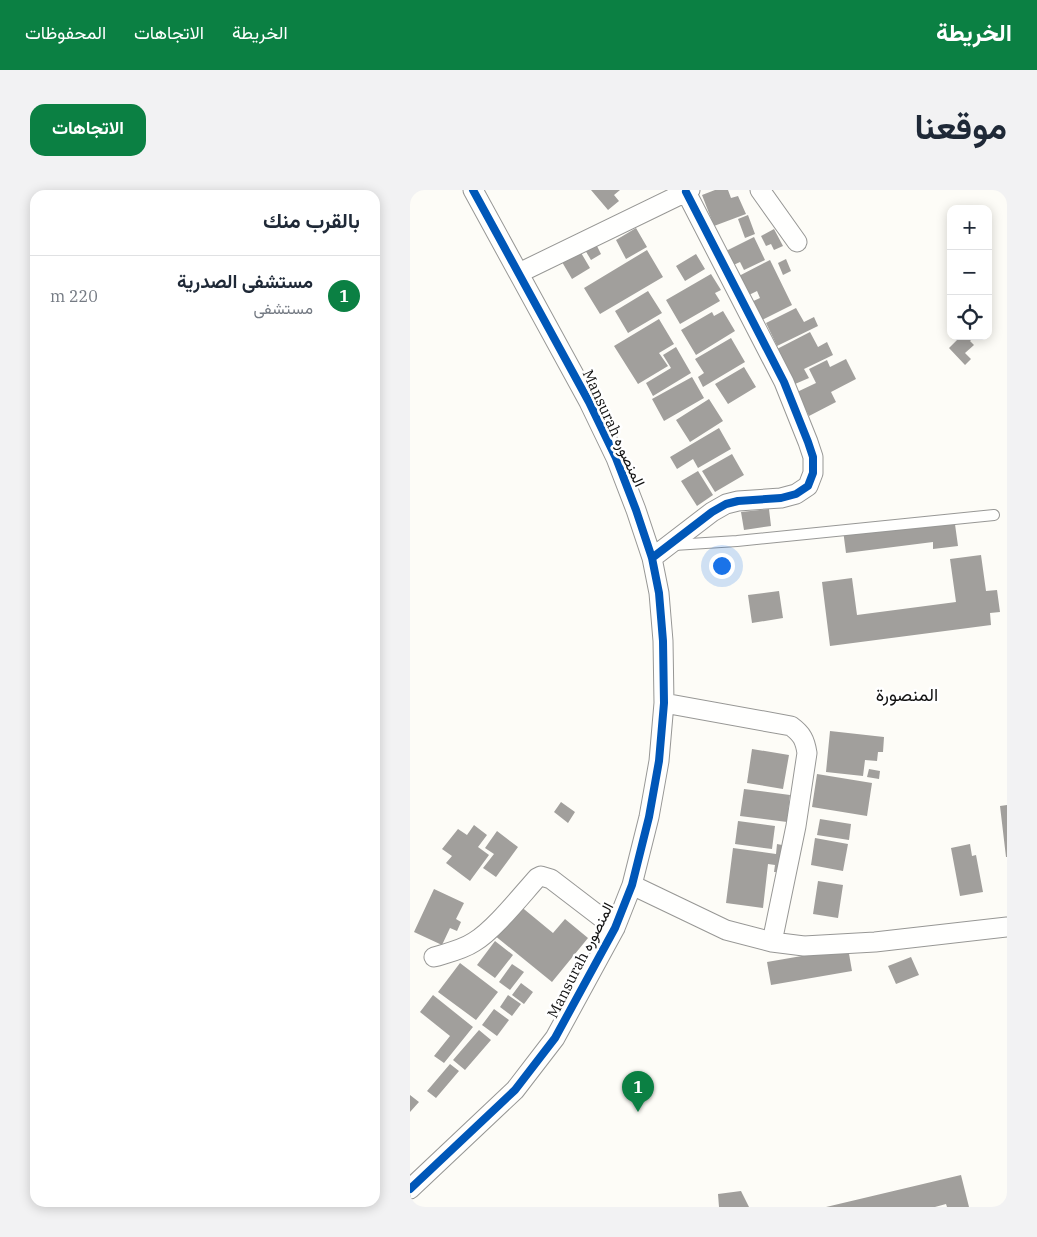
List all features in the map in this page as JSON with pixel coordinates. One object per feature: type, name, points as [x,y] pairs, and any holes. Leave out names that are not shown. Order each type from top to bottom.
[{"type":"street","name":"Mansurah المنصوره","points":[[410,1189],[515,1090],[555,1038],[615,928],[632,885],[649,817],[659,762],[664,703],[660,603],[652,558],[616,458],[589,402],[473,190]]},
{"type":"street","points":[[760,190],[798,242]]},
{"type":"street","points":[[519,273],[688,191],[784,382],[813,457],[813,473],[808,486],[796,494],[780,498],[726,504],[712,512],[652,558]]},
{"type":"street","points":[[664,703],[791,726],[801,733],[806,742],[807,753],[796,826],[772,942]]},
{"type":"street","points":[[434,957],[461,949],[474,942],[487,932],[541,876],[551,879],[615,928]]},
{"type":"street","points":[[632,885],[726,930],[772,942],[804,946],[849,944],[1007,927]]},
{"type":"lane","points":[[669,545],[747,540],[994,516]]},
{"type":"building","points":[[591,190],[620,190],[614,195],[619,201],[608,210]]},
{"type":"building","points":[[715,190],[728,190],[731,198],[738,196],[746,214],[714,226],[702,195]]},
{"type":"building","points":[[748,215],[755,234],[745,238],[738,219]]},
{"type":"building","points":[[636,228],[647,247],[626,259],[616,240]]},
{"type":"building","points":[[774,229],[783,246],[774,250],[771,244],[766,246],[761,236]]},
{"type":"building","points":[[754,237],[765,260],[744,270],[740,262],[727,268],[720,254]]},
{"type":"building","points":[[596,244],[601,254],[591,260],[585,250]]},
{"type":"building","points":[[647,250],[663,277],[600,314],[584,288]]},
{"type":"building","points":[[580,251],[590,268],[572,279],[562,262]]},
{"type":"building","points":[[696,254],[705,269],[685,281],[676,266]]},
{"type":"building","points":[[786,259],[791,271],[783,275],[778,263]]},
{"type":"building","points":[[770,260],[792,305],[758,322],[749,303],[760,298],[757,291],[745,297],[735,278]]},
{"type":"building","points":[[711,274],[721,290],[715,293],[720,301],[680,324],[666,300]]},
{"type":"building","points":[[648,291],[662,313],[628,333],[615,311]]},
{"type":"building","points":[[796,308],[804,322],[814,317],[818,326],[777,346],[766,323]]},
{"type":"building","points":[[723,311],[735,331],[696,355],[681,330],[712,312],[714,316]]},
{"type":"building","points":[[659,319],[674,344],[659,353],[668,366],[638,384],[614,346]]},
{"type":"building","points":[[810,332],[818,347],[827,342],[833,355],[804,369],[809,378],[795,384],[777,349]]},
{"type":"building","points":[[731,338],[745,362],[703,387],[698,377],[704,373],[695,359]]},
{"type":"building","points":[[957,340],[971,340],[974,345],[965,353],[971,359],[965,365],[949,348]]},
{"type":"building","points":[[676,347],[691,373],[653,396],[646,383],[671,368],[663,355]]},
{"type":"building","points":[[846,359],[856,379],[831,392],[836,402],[809,416],[797,392],[816,383],[809,369],[827,360],[830,367]]},
{"type":"building","points":[[744,367],[756,387],[728,404],[715,384]]},
{"type":"building","points":[[692,377],[704,398],[664,421],[652,399]]},
{"type":"building","points":[[709,399],[723,421],[690,442],[676,420]]},
{"type":"building","points":[[719,428],[731,449],[698,468],[693,459],[677,469],[670,457]]},
{"type":"building","points":[[732,454],[744,475],[715,492],[702,471]]},
{"type":"building","points":[[698,471],[713,495],[697,506],[681,481]]},
{"type":"building","points":[[769,509],[771,526],[744,530],[741,512]]},
{"type":"building","points":[[954,517],[958,546],[933,549],[933,542],[846,553],[843,530]]},
{"type":"building","points":[[981,555],[986,591],[997,590],[1000,612],[990,613],[991,625],[830,646],[822,582],[852,578],[857,615],[956,602],[950,559]]},
{"type":"building","points":[[779,591],[783,618],[752,623],[748,595]]},
{"type":"building","points":[[830,731],[884,737],[883,752],[878,752],[877,761],[865,760],[863,776],[826,772]]},
{"type":"building","points":[[752,749],[789,755],[783,789],[747,783]]},
{"type":"building","points":[[869,769],[880,771],[879,779],[867,777]]},
{"type":"building","points":[[817,774],[872,783],[867,816],[812,807]]},
{"type":"building","points":[[744,789],[790,795],[787,822],[740,816]]},
{"type":"building","points":[[561,802],[575,812],[568,823],[554,812]]},
{"type":"building","points":[[1007,805],[1007,857],[1006,857],[1000,806]]},
{"type":"building","points":[[820,819],[851,824],[849,840],[817,835]]},
{"type":"building","points":[[738,821],[775,826],[772,849],[735,844]]},
{"type":"building","points":[[474,825],[487,835],[478,847],[489,855],[470,881],[446,863],[452,856],[442,849],[458,829],[467,835]]},
{"type":"building","points":[[497,831],[518,847],[496,877],[483,868],[494,854],[485,848]]},
{"type":"building","points":[[815,838],[848,844],[843,871],[811,865]]},
{"type":"building","points":[[777,844],[782,845],[779,872],[774,872],[775,865],[768,864],[763,908],[726,903],[733,848],[776,854]]},
{"type":"building","points":[[970,844],[972,856],[976,855],[983,892],[960,896],[951,848]]},
{"type":"building","points":[[818,881],[843,885],[838,918],[813,914]]},
{"type":"building","points":[[434,889],[464,903],[456,919],[461,922],[457,931],[450,928],[442,945],[414,932]]},
{"type":"building","points":[[519,905],[553,933],[565,919],[588,938],[552,982],[494,935]]},
{"type":"building","points":[[495,941],[513,955],[495,978],[477,965]]},
{"type":"building","points":[[848,948],[852,971],[771,985],[767,962]]},
{"type":"building","points":[[911,957],[919,975],[896,984],[888,966]]},
{"type":"building","points":[[460,963],[498,992],[476,1020],[438,992]]},
{"type":"building","points":[[512,964],[524,972],[510,990],[499,982]]},
{"type":"building","points":[[521,983],[533,992],[524,1004],[512,995]]},
{"type":"building","points":[[433,995],[473,1027],[444,1063],[434,1056],[450,1036],[420,1012]]},
{"type":"building","points":[[508,995],[521,1004],[512,1016],[500,1007]]},
{"type":"building","points":[[494,1009],[509,1020],[497,1036],[482,1025]]},
{"type":"building","points":[[479,1030],[491,1040],[465,1070],[453,1060]]},
{"type":"building","points":[[450,1064],[459,1071],[436,1098],[427,1091]]},
{"type":"building","points":[[410,1095],[419,1102],[410,1112]]},
{"type":"building","points":[[961,1175],[969,1207],[947,1207],[946,1204],[935,1207],[826,1207]]},
{"type":"building","points":[[741,1191],[749,1207],[719,1207],[718,1194]]},
{"type":"cycle path","points":[[410,1189],[515,1090],[555,1038],[615,928],[632,885],[649,817],[659,761],[664,703],[663,641],[659,593],[652,558],[636,510],[616,458],[589,402],[473,190]]},
{"type":"cycle path","points":[[652,558],[712,512],[726,504],[738,501],[781,498],[796,494],[808,486],[813,473],[813,457],[784,382],[686,192]]},
{"type":"place","name":"مستشفى الصدرية","points":[[638,1112]]},
{"type":"district","name":"المنصورة","points":[[907,694]]}]
